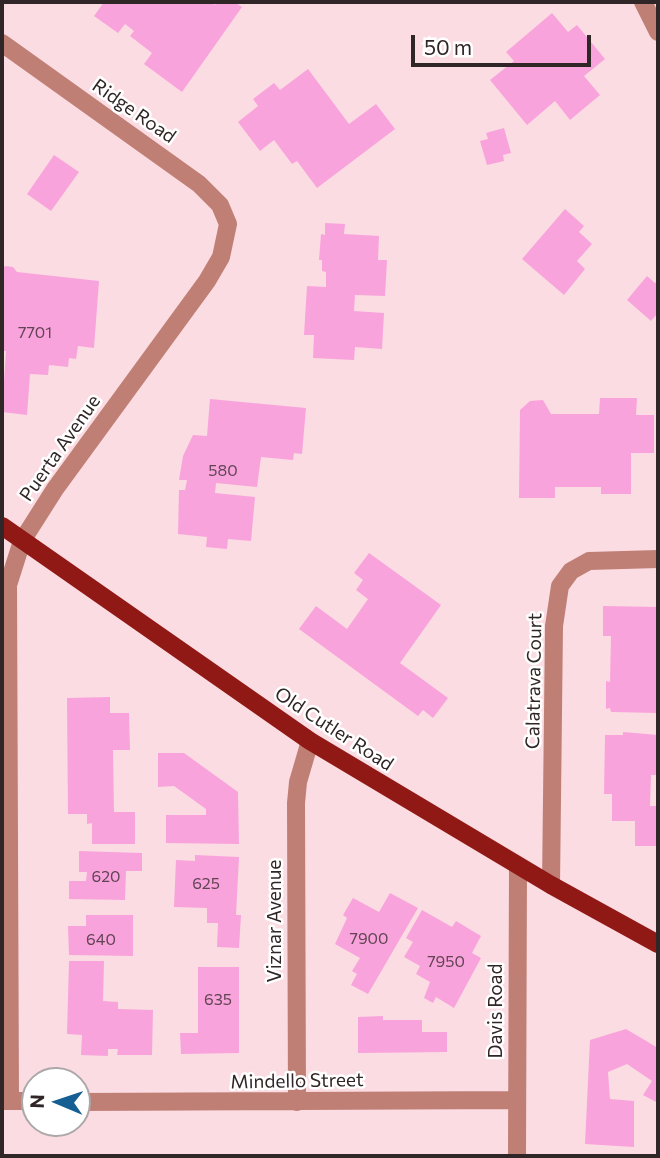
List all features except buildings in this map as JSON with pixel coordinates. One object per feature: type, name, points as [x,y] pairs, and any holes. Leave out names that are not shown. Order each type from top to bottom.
[{"type":"main road","name":"Old Cutler Road","points":[[2,526],[310,741],[518,866],[658,944]]},
{"type":"street","points":[[643,2],[658,32]]},
{"type":"street","name":"Ridge Road","points":[[2,43],[199,184],[220,205],[228,224]]},
{"type":"street","name":"Puerta Avenue","points":[[6,1101],[8,585],[22,541],[55,489],[207,281],[221,257],[228,224]]},
{"type":"street","points":[[2,545],[22,541]]},
{"type":"street","name":"Calatrava Court","points":[[551,885],[554,626],[560,586],[571,570],[589,561],[658,559]]},
{"type":"street","name":"Viznar Avenue","points":[[297,1102],[296,803],[298,782],[310,741]]},
{"type":"street","name":"Davis Road","points":[[517,1156],[518,866]]},
{"type":"street","name":"Mindello Street","points":[[91,1102],[517,1100]]}]
